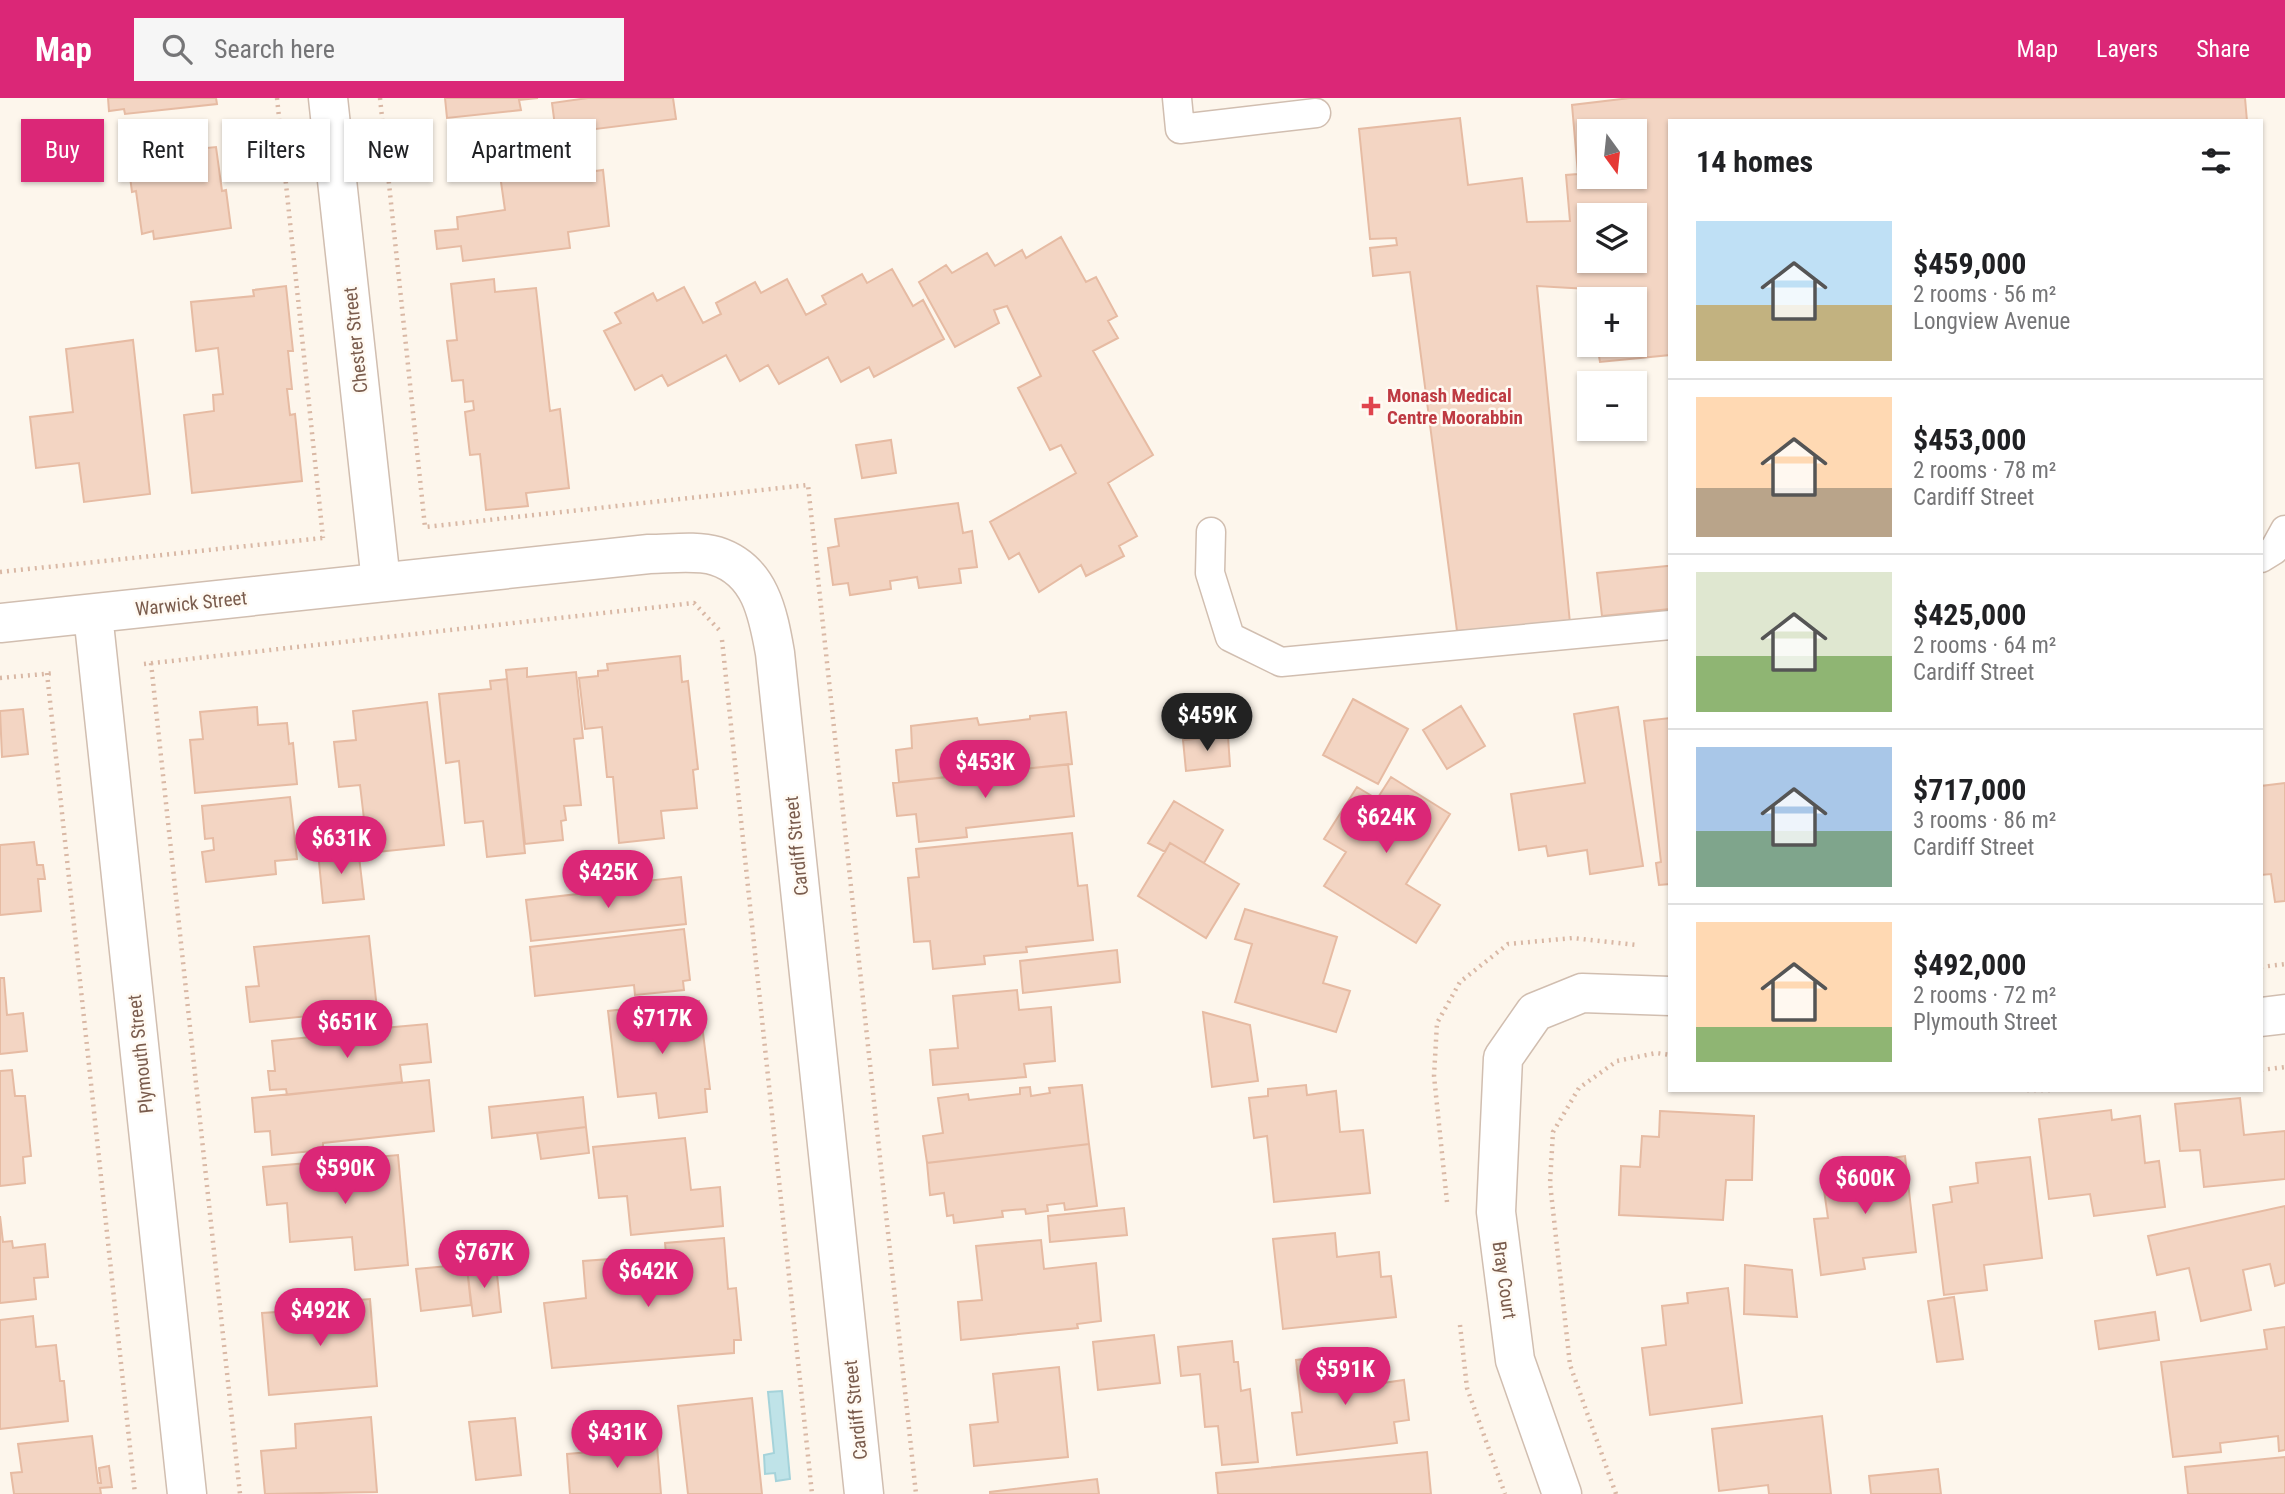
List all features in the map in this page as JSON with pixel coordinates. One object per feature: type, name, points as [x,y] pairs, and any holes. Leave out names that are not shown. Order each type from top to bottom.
[{"type":"street","name":"Chester Street","points":[[328,98],[382,582]]},
{"type":"street","name":"Cardiff Street","points":[[382,582],[649,554],[690,554],[715,556],[734,565],[749,577],[758,590],[766,607],[775,653],[864,1494]]},
{"type":"street","name":"Warwick Street","points":[[0,623],[382,582]]},
{"type":"street","name":"Plymouth Street","points":[[93,614],[187,1494]]},
{"type":"street","name":"Bray Court","points":[[1562,1494],[1515,1360],[1496,1212],[1503,1058],[1535,1012],[1582,993],[1668,996]]},
{"type":"street","points":[[2263,1017],[2285,1014]]},
{"type":"lane","points":[[1177,98],[1180,129],[1316,113]]},
{"type":"lane","points":[[2263,557],[2274,550],[2285,530]]},
{"type":"lane","points":[[1211,532],[1210,573],[1230,637],[1281,662],[1668,625]]},
{"type":"path","points":[[277,98],[323,538]]},
{"type":"path","points":[[380,98],[425,527]]},
{"type":"path","points":[[0,572],[808,485],[916,1494]]},
{"type":"path","points":[[0,678],[694,603],[721,630],[812,1494]]},
{"type":"path","points":[[151,663],[240,1494]]},
{"type":"path","points":[[47,673],[135,1494]]},
{"type":"path","points":[[2263,967],[2285,964]]},
{"type":"path","points":[[1616,1494],[1570,1365],[1550,1183],[1553,1132],[1579,1088],[1617,1061],[1657,1054],[1668,1055]]},
{"type":"path","points":[[2263,1070],[2285,1068]]},
{"type":"water","points":[[782,1391],[790,1479],[776,1481],[775,1473],[765,1474],[764,1455],[774,1453],[768,1392]]},
{"type":"building","points":[[108,98],[216,98],[217,104],[125,114],[124,109],[109,111]]},
{"type":"building","points":[[445,98],[538,98],[519,100],[521,110],[447,118]]},
{"type":"building","points":[[588,98],[673,98],[676,119],[596,129],[596,119],[554,119],[552,103]]},
{"type":"building","points":[[1630,98],[2245,98],[2247,119],[1668,119],[1668,355],[1600,362],[1599,357],[1647,357],[1647,287],[1537,286],[1570,623],[1457,631],[1410,272],[1373,276],[1370,248],[1397,245],[1396,238],[1370,239],[1359,129],[1460,118],[1468,185],[1522,178],[1527,222],[1570,221],[1566,175],[1577,174],[1577,189],[1647,189],[1647,119],[1577,119],[1577,162],[1572,105]]},
{"type":"building","points":[[216,147],[222,191],[226,190],[231,228],[154,239],[153,231],[142,234],[136,191],[132,192],[131,182],[208,182],[208,148]]},
{"type":"building","points":[[603,170],[609,226],[568,232],[570,248],[463,261],[461,246],[437,249],[435,231],[458,229],[457,217],[505,210],[501,182],[596,182],[596,171]]},
{"type":"building","points":[[1061,237],[1086,282],[1096,277],[1117,316],[1108,321],[1118,338],[1093,351],[1153,455],[1108,483],[1137,536],[1119,546],[1124,556],[1086,576],[1081,565],[1039,592],[1019,553],[1009,559],[990,522],[1076,473],[1061,445],[1050,450],[1018,388],[1041,376],[1007,306],[994,310],[999,323],[955,347],[919,282],[946,265],[952,273],[987,253],[995,266],[1022,250],[1026,258]]},
{"type":"building","points":[[892,269],[913,306],[923,300],[944,339],[874,377],[869,367],[841,382],[828,357],[779,384],[768,365],[740,381],[726,355],[668,386],[662,375],[635,390],[604,331],[621,323],[615,313],[653,293],[657,301],[684,287],[703,323],[721,314],[716,303],[755,282],[761,293],[787,279],[806,315],[826,304],[822,296],[862,274],[867,283]]},
{"type":"building","points":[[494,279],[495,292],[536,288],[550,411],[560,409],[569,488],[526,493],[528,506],[486,510],[480,454],[470,455],[465,412],[474,410],[473,401],[465,402],[463,380],[452,381],[447,341],[457,340],[451,284]]},
{"type":"building","points":[[286,286],[293,351],[288,351],[292,389],[287,389],[290,415],[295,414],[302,481],[192,493],[184,415],[214,411],[213,395],[223,394],[218,348],[196,351],[191,302],[254,296],[253,290]]},
{"type":"building","points":[[133,340],[150,494],[84,502],[79,463],[36,468],[30,417],[73,412],[66,349]]},
{"type":"building","points":[[891,440],[896,473],[862,478],[856,445]]},
{"type":"building","points":[[958,503],[963,533],[972,531],[977,567],[959,569],[961,583],[919,588],[917,577],[890,581],[891,589],[850,595],[848,583],[833,585],[828,548],[839,546],[835,519]]},
{"type":"building","points":[[1668,566],[1668,609],[1602,616],[1597,573]]},
{"type":"building","points":[[680,656],[682,682],[688,681],[698,769],[693,770],[697,808],[661,811],[664,838],[619,843],[613,777],[607,777],[602,727],[585,729],[579,678],[598,676],[598,671],[608,670],[607,664]]},
{"type":"building","points":[[527,668],[527,677],[576,672],[583,738],[574,739],[581,805],[564,806],[566,820],[561,821],[563,840],[525,844],[506,670]]},
{"type":"building","points":[[507,679],[525,853],[487,857],[483,821],[465,823],[459,761],[446,763],[439,694],[491,689],[490,681]]},
{"type":"building","points":[[1353,699],[1408,729],[1378,784],[1323,755]]},
{"type":"building","points":[[427,702],[444,845],[368,853],[360,785],[339,787],[334,742],[356,740],[353,711]]},
{"type":"building","points":[[1461,706],[1485,746],[1447,769],[1423,730]]},
{"type":"building","points":[[257,707],[258,725],[287,723],[289,744],[293,743],[297,784],[195,793],[190,740],[203,739],[200,712]]},
{"type":"building","points":[[1618,707],[1643,866],[1590,874],[1587,850],[1548,856],[1546,846],[1519,850],[1511,794],[1585,783],[1574,714]]},
{"type":"building","points":[[23,709],[28,754],[2,757],[0,711]]},
{"type":"building","points":[[1066,712],[1072,764],[899,782],[896,750],[912,748],[911,726],[977,718],[979,725]]},
{"type":"building","points":[[1668,718],[1668,884],[1659,885],[1656,863],[1661,862],[1644,721]]},
{"type":"building","points":[[1228,736],[1230,766],[1186,771],[1183,740]]},
{"type":"building","points":[[1068,764],[1074,816],[966,828],[967,837],[919,842],[916,814],[897,816],[893,783]]},
{"type":"building","points":[[1391,777],[1450,814],[1406,884],[1440,905],[1416,943],[1324,886],[1346,852],[1324,839],[1357,787],[1377,799]]},
{"type":"building","points":[[2285,783],[2285,901],[2275,902],[2271,874],[2263,875],[2263,786]]},
{"type":"building","points":[[290,797],[297,859],[275,861],[276,874],[206,882],[202,852],[214,850],[213,838],[205,839],[202,806]]},
{"type":"building","points":[[1174,801],[1223,830],[1204,863],[1170,843],[1165,852],[1148,843]]},
{"type":"building","points":[[1072,833],[1078,886],[1087,885],[1093,940],[1026,947],[1027,952],[984,956],[985,964],[933,969],[930,941],[914,942],[908,878],[919,877],[916,849]]},
{"type":"building","points":[[34,842],[37,865],[43,865],[45,879],[38,879],[41,911],[0,915],[0,845]]},
{"type":"building","points":[[1170,843],[1239,884],[1206,938],[1138,896]]},
{"type":"building","points":[[358,848],[364,899],[323,903],[318,852]]},
{"type":"building","points":[[681,877],[686,924],[531,941],[526,900],[621,889],[621,884]]},
{"type":"building","points":[[1245,909],[1337,937],[1323,983],[1350,991],[1336,1032],[1235,1002],[1252,944],[1235,939]]},
{"type":"building","points":[[684,929],[690,980],[683,981],[684,990],[635,995],[634,985],[535,996],[530,947]]},
{"type":"building","points":[[369,936],[377,1009],[250,1022],[246,987],[259,986],[254,947]]},
{"type":"building","points":[[1117,950],[1120,982],[1023,993],[1020,961]]},
{"type":"building","points":[[0,978],[4,978],[7,1015],[23,1013],[27,1051],[0,1054]]},
{"type":"building","points":[[1017,990],[1019,1010],[1051,1007],[1055,1061],[1024,1064],[1026,1077],[933,1085],[930,1050],[958,1048],[953,996]]},
{"type":"building","points":[[699,1001],[710,1089],[705,1089],[707,1112],[659,1118],[656,1093],[618,1097],[608,1011]]},
{"type":"building","points":[[1203,1012],[1250,1025],[1258,1081],[1212,1087]]},
{"type":"building","points":[[427,1024],[431,1062],[400,1065],[402,1082],[287,1095],[286,1089],[270,1090],[268,1071],[275,1071],[272,1041],[361,1032],[362,1042],[385,1039],[384,1028]]},
{"type":"building","points":[[12,1070],[15,1096],[25,1096],[31,1156],[23,1157],[25,1183],[0,1186],[0,1071]]},
{"type":"building","points":[[429,1080],[434,1131],[323,1143],[323,1150],[272,1155],[270,1131],[255,1132],[252,1098]]},
{"type":"building","points":[[1082,1085],[1089,1144],[927,1163],[923,1136],[943,1133],[938,1098],[968,1094],[969,1100],[1020,1094],[1020,1088],[1030,1087],[1031,1096],[1050,1093],[1049,1088]]},
{"type":"building","points":[[1306,1085],[1307,1095],[1336,1091],[1340,1132],[1363,1130],[1370,1193],[1274,1202],[1267,1136],[1254,1138],[1249,1098],[1268,1096],[1268,1089]]},
{"type":"building","points":[[583,1097],[586,1127],[492,1138],[489,1107]]},
{"type":"building","points":[[2240,1098],[2244,1135],[2285,1131],[2285,1179],[2204,1187],[2200,1150],[2180,1151],[2175,1104]]},
{"type":"building","points":[[2111,1110],[2112,1120],[2140,1116],[2145,1163],[2159,1161],[2165,1207],[2094,1216],[2090,1194],[2049,1199],[2039,1119]]},
{"type":"building","points":[[1660,1111],[1754,1116],[1752,1180],[1726,1180],[1723,1220],[1619,1215],[1621,1166],[1640,1167],[1642,1136],[1659,1137]]},
{"type":"building","points":[[586,1127],[589,1153],[541,1159],[537,1133]]},
{"type":"building","points":[[685,1138],[691,1190],[720,1187],[723,1226],[631,1235],[627,1196],[599,1198],[593,1147]]},
{"type":"building","points":[[1089,1144],[1097,1206],[1065,1210],[1064,1203],[1047,1205],[1048,1211],[1026,1214],[1025,1209],[1002,1211],[1003,1217],[954,1223],[953,1215],[947,1216],[944,1193],[930,1195],[927,1163]]},
{"type":"building","points":[[398,1155],[408,1265],[355,1270],[352,1237],[290,1242],[287,1203],[267,1205],[263,1167]]},
{"type":"building","points":[[1905,1156],[1916,1252],[1863,1258],[1865,1269],[1821,1275],[1814,1219],[1828,1218],[1822,1176],[1840,1173],[1841,1181],[1853,1179],[1851,1163]]},
{"type":"building","points":[[2030,1157],[2042,1258],[1984,1265],[1987,1290],[1944,1295],[1933,1205],[1952,1202],[1950,1187],[1978,1183],[1976,1163]]},
{"type":"building","points":[[2285,1206],[2285,1283],[2275,1286],[2270,1264],[2243,1270],[2251,1310],[2201,1321],[2189,1268],[2157,1275],[2148,1236]]},
{"type":"building","points":[[1124,1208],[1127,1235],[1050,1242],[1048,1216]]},
{"type":"building","points":[[0,1216],[3,1242],[12,1241],[13,1248],[45,1244],[48,1277],[34,1278],[36,1299],[0,1303]]},
{"type":"building","points":[[1335,1233],[1337,1257],[1379,1252],[1381,1277],[1391,1276],[1396,1317],[1283,1329],[1273,1239]]},
{"type":"building","points":[[724,1238],[728,1289],[736,1288],[741,1340],[734,1340],[734,1353],[552,1368],[544,1303],[586,1298],[583,1261],[666,1255],[665,1243]]},
{"type":"building","points":[[1041,1240],[1044,1269],[1096,1263],[1101,1321],[1077,1324],[1078,1328],[961,1340],[958,1302],[982,1300],[976,1246]]},
{"type":"building","points":[[470,1264],[470,1268],[467,1268],[471,1305],[421,1311],[416,1269]]},
{"type":"building","points":[[496,1265],[501,1312],[473,1316],[467,1268]]},
{"type":"building","points":[[1745,1265],[1792,1270],[1797,1317],[1744,1314]]},
{"type":"building","points":[[1728,1288],[1742,1403],[1650,1415],[1642,1348],[1666,1345],[1662,1306],[1688,1303],[1687,1293]]},
{"type":"building","points":[[1954,1297],[1963,1359],[1937,1362],[1928,1301]]},
{"type":"building","points":[[370,1299],[377,1386],[269,1395],[262,1313],[308,1310],[308,1304]]},
{"type":"building","points":[[2155,1312],[2159,1340],[2099,1349],[2095,1321]]},
{"type":"building","points":[[33,1316],[36,1347],[56,1345],[60,1381],[64,1381],[68,1421],[0,1429],[0,1320]]},
{"type":"building","points":[[2285,1327],[2285,1450],[2279,1451],[2278,1436],[2220,1443],[2221,1452],[2173,1457],[2161,1362],[2267,1349],[2264,1330]]},
{"type":"building","points":[[1154,1335],[1160,1383],[1098,1390],[1093,1342]]},
{"type":"building","points":[[1232,1341],[1234,1362],[1238,1362],[1241,1391],[1250,1389],[1258,1462],[1222,1465],[1218,1426],[1205,1427],[1200,1374],[1181,1376],[1178,1347]]},
{"type":"building","points":[[1358,1353],[1362,1386],[1404,1380],[1409,1420],[1394,1422],[1397,1443],[1297,1455],[1292,1413],[1302,1412],[1296,1360]]},
{"type":"building","points":[[1059,1367],[1068,1457],[974,1466],[970,1425],[998,1422],[993,1374]]},
{"type":"building","points":[[752,1398],[762,1494],[688,1494],[678,1406]]},
{"type":"building","points":[[1822,1416],[1831,1494],[1769,1494],[1768,1485],[1719,1491],[1712,1429]]},
{"type":"building","points":[[371,1417],[377,1492],[265,1494],[261,1451],[296,1448],[295,1424]]},
{"type":"building","points":[[515,1418],[521,1475],[476,1480],[469,1422]]},
{"type":"building","points":[[656,1433],[661,1494],[570,1494],[567,1454],[639,1448],[638,1434]]},
{"type":"building","points":[[92,1436],[98,1483],[101,1483],[99,1468],[109,1466],[112,1487],[100,1488],[101,1494],[14,1494],[11,1473],[22,1472],[18,1444]]},
{"type":"building","points":[[1427,1452],[1431,1494],[1218,1494],[1216,1473]]},
{"type":"building","points":[[2285,1457],[2285,1494],[2188,1494],[2185,1467]]},
{"type":"building","points":[[1938,1469],[1941,1494],[1871,1494],[1869,1476]]},
{"type":"building","points":[[1097,1479],[1099,1494],[990,1494],[990,1492]]},
{"type":"place","name":"Monash Medical Centre Moorabbin","points":[[1371,406]]}]
